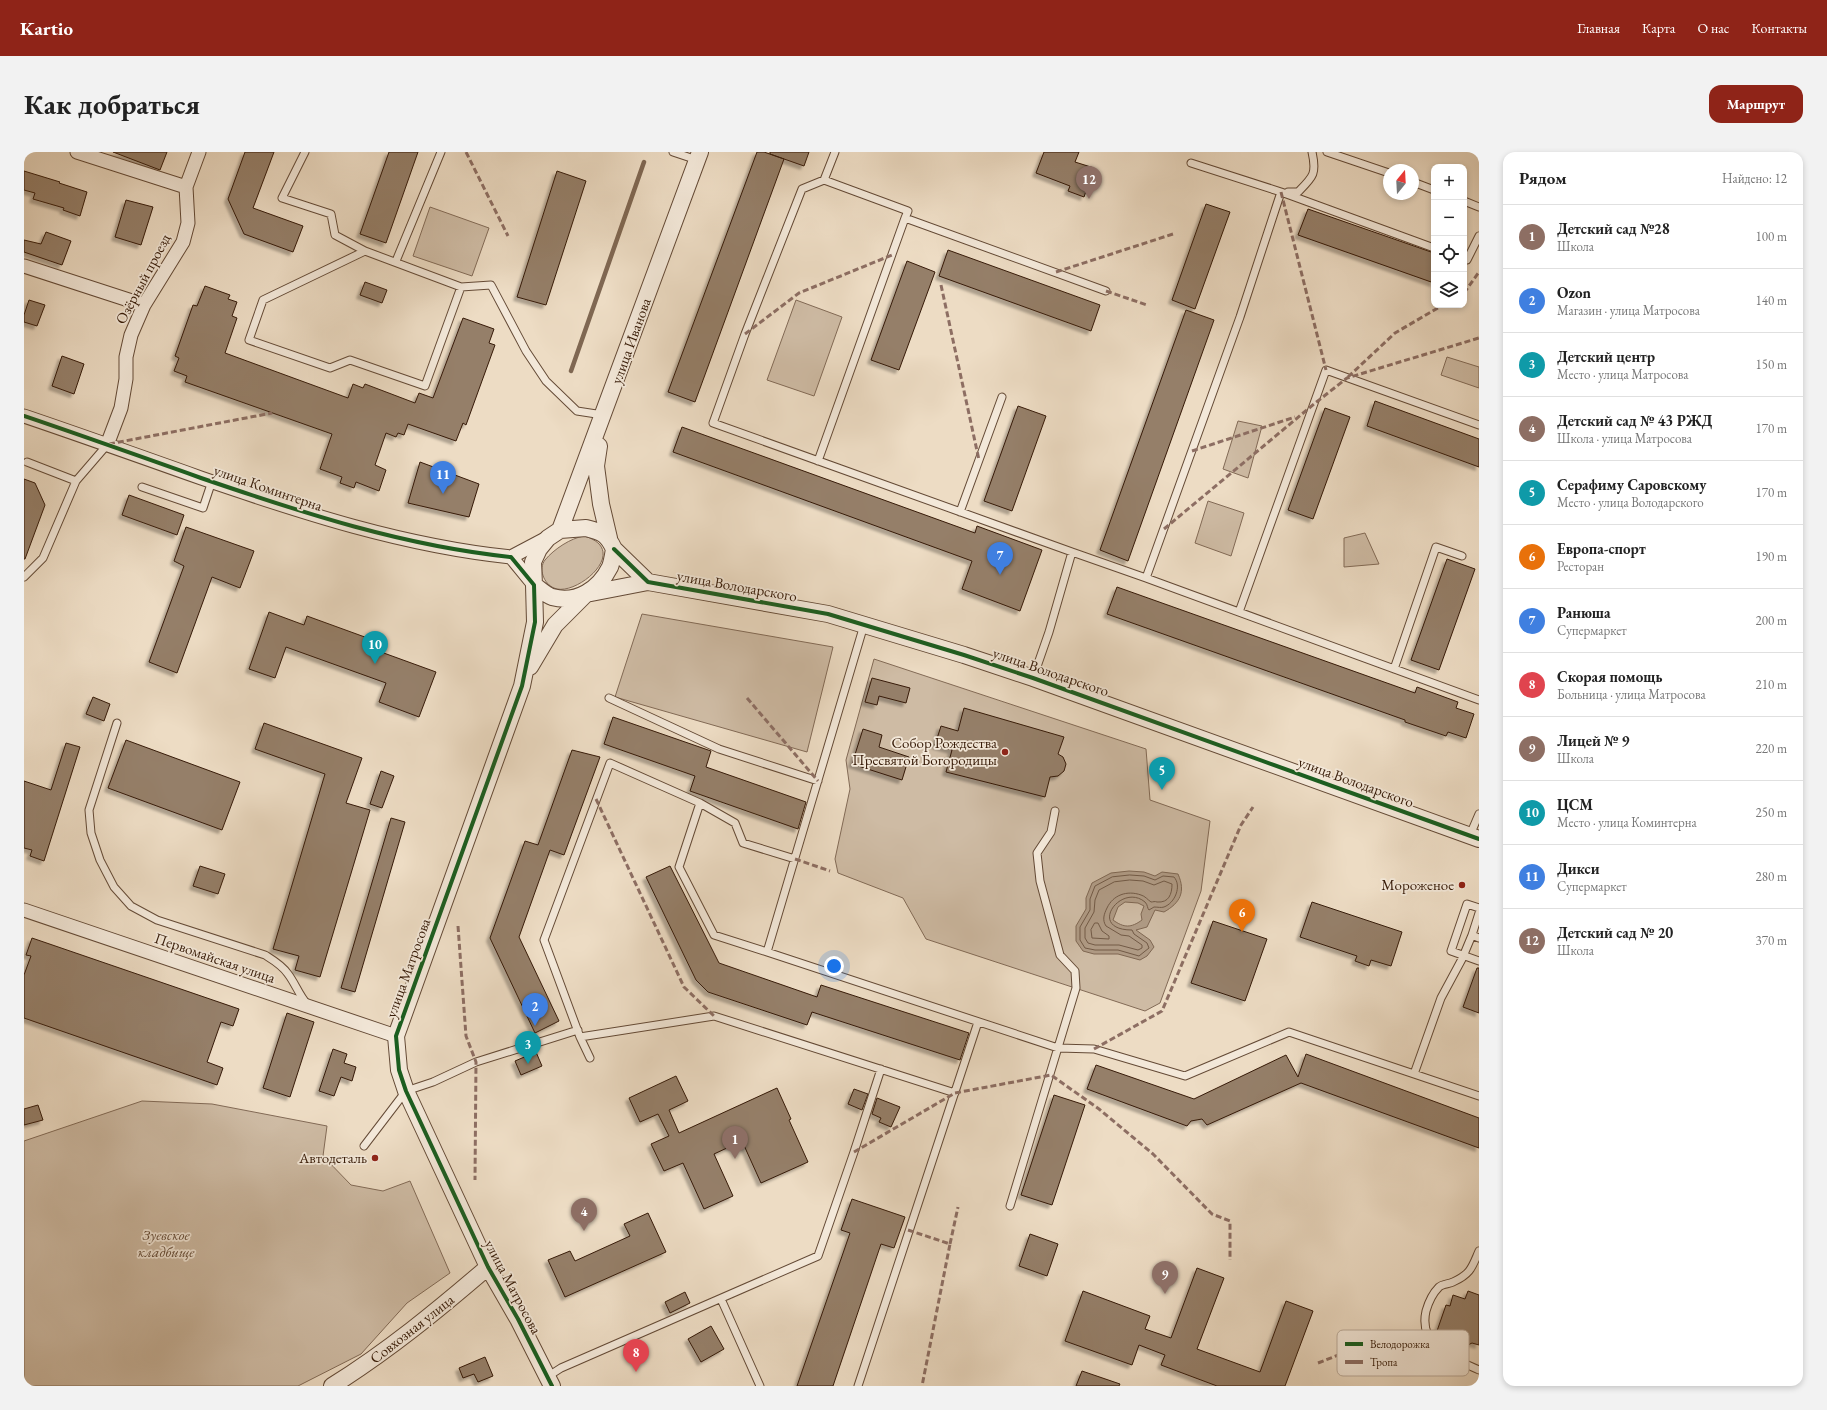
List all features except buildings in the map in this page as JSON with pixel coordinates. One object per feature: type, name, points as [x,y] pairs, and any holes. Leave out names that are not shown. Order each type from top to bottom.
[{"type":"street","points":[[77,152],[186,187]]},
{"type":"street","name":"Озёрный проезд","points":[[108,445],[121,408],[126,379],[126,357],[131,335],[144,304],[183,242],[188,222],[186,187],[199,152]]},
{"type":"street","name":"улица Иванова","points":[[554,534],[604,415],[698,156]]},
{"type":"street","points":[[24,266],[144,304]]},
{"type":"street","points":[[523,678],[555,625],[597,585],[610,567],[611,543],[601,504],[596,466],[604,415]]},
{"type":"street","name":"улица Коминтерна","points":[[24,416],[325,520],[402,540],[479,554],[511,558]]},
{"type":"street","points":[[586,528],[599,531],[648,582],[586,594],[572,599],[552,597],[534,585],[511,558],[554,534],[586,528]]},
{"type":"street","points":[[534,585],[533,562],[539,549],[554,534]]},
{"type":"street","name":"улица Володарского","points":[[648,582],[828,614],[864,625],[1033,678],[1475,837]]},
{"type":"street","name":"улица Матросова","points":[[534,585],[535,622],[523,678],[396,1036],[399,1070],[406,1091],[488,1267],[518,1319],[549,1382]]},
{"type":"street","name":"Первомайская улица","points":[[24,910],[396,1036]]},
{"type":"street","name":"Совхозная улица","points":[[332,1386],[369,1363],[423,1322],[488,1267]]},
{"type":"lane","points":[[305,152],[282,198],[331,214],[335,235],[365,250],[461,287],[491,285],[526,351],[546,381],[577,411],[604,415]]},
{"type":"lane","points":[[396,261],[441,152]]},
{"type":"lane","points":[[673,152],[698,156]]},
{"type":"lane","points":[[824,180],[835,152]]},
{"type":"lane","points":[[1281,192],[1298,192],[1314,177],[1316,166],[1312,152]]},
{"type":"lane","points":[[1327,152],[1383,171]]},
{"type":"lane","points":[[1191,163],[1281,192],[1431,247]]},
{"type":"lane","points":[[818,461],[908,211],[824,180],[802,189],[745,334],[713,423],[818,461],[960,512],[1146,578],[1479,700]]},
{"type":"lane","points":[[1419,184],[1431,189]]},
{"type":"lane","points":[[1146,578],[1240,317],[1281,192]]},
{"type":"lane","points":[[1467,202],[1479,207]]},
{"type":"lane","points":[[905,218],[1106,291]]},
{"type":"lane","points":[[1467,260],[1479,236]]},
{"type":"lane","points":[[365,250],[263,300],[249,340],[330,368],[350,360],[425,386],[461,287]]},
{"type":"lane","points":[[1239,612],[1326,370],[1479,426]]},
{"type":"lane","points":[[960,512],[1002,397]]},
{"type":"lane","points":[[24,578],[43,558],[76,481],[108,445]]},
{"type":"lane","points":[[27,462],[76,481]]},
{"type":"lane","points":[[142,487],[202,508],[212,481]]},
{"type":"lane","points":[[1394,669],[1436,547],[1462,556]]},
{"type":"lane","points":[[1033,678],[1049,632],[1072,552]]},
{"type":"lane","points":[[767,952],[864,625]]},
{"type":"lane","points":[[609,698],[719,749],[818,781]]},
{"type":"lane","points":[[117,723],[89,810],[91,833],[98,853],[114,887],[131,906],[156,920],[265,955],[276,962],[288,973],[300,997],[308,1006]]},
{"type":"lane","points":[[590,1058],[579,1034],[544,940],[610,763],[700,803],[735,823],[743,843],[795,859]]},
{"type":"lane","points":[[700,803],[679,867],[714,935],[1058,1048],[1094,1049],[1185,1076],[1289,1032],[1479,1096]]},
{"type":"lane","points":[[1010,1206],[1076,988],[1075,972],[1060,955],[1040,881],[1037,853],[1051,832],[1055,811]]},
{"type":"lane","points":[[1475,837],[1479,814]]},
{"type":"lane","points":[[1479,908],[1467,904],[1451,951],[1479,961]]},
{"type":"lane","points":[[1414,1074],[1441,998],[1475,936],[1479,913]]},
{"type":"lane","points":[[364,1146],[406,1091],[433,1082],[476,1062],[579,1034],[714,1016],[955,1093]]},
{"type":"lane","points":[[858,1386],[978,1022]]},
{"type":"lane","points":[[549,1382],[561,1368],[818,1256],[881,1069]]},
{"type":"lane","points":[[1426,1330],[1424,1321],[1428,1304],[1439,1287],[1454,1281],[1471,1271],[1479,1250]]},
{"type":"lane","points":[[721,1299],[760,1386]]},
{"type":"lane","points":[[1469,1365],[1479,1370]]},
{"type":"green space","points":[[430,207],[489,228],[472,276],[413,256]]},
{"type":"green space","points":[[796,300],[842,317],[814,396],[767,380]]},
{"type":"green space","points":[[1447,357],[1479,367],[1479,388],[1441,375]]},
{"type":"green space","points":[[1238,421],[1262,426],[1248,478],[1223,469]]},
{"type":"green space","points":[[1208,501],[1244,513],[1231,556],[1195,543]]},
{"type":"green space","points":[[1365,533],[1379,564],[1344,567],[1344,538]]},
{"type":"green space","points":[[584,536],[598,543],[603,551],[602,561],[586,580],[574,586],[563,589],[550,586],[545,580],[542,572],[545,560],[563,545]]},
{"type":"green space","points":[[642,614],[833,647],[807,752],[615,697]]},
{"type":"green space","points":[[874,659],[1146,749],[1150,800],[1210,821],[1201,891],[1160,1003],[1145,1011],[926,939],[903,898],[838,873],[835,859],[850,789],[846,760]]},
{"type":"green space","name":"Зуевское кладбище","points":[[142,1101],[212,1104],[327,1126],[323,1156],[351,1185],[383,1191],[410,1181],[450,1273],[407,1303],[361,1354],[298,1386],[24,1386],[24,1141]]},
{"type":"water","points":[[1129,871],[1144,872],[1155,876],[1162,872],[1178,874],[1180,880],[1181,892],[1178,901],[1170,909],[1164,912],[1155,910],[1147,927],[1136,930],[1150,940],[1154,947],[1147,956],[1140,960],[1118,954],[1094,954],[1083,951],[1076,941],[1076,926],[1086,909],[1086,898],[1092,883],[1111,873]],"holes":[[[1125,902],[1138,903],[1144,906],[1141,914],[1142,920],[1131,926],[1124,926],[1113,920],[1118,907]]]},
{"type":"waterway","points":[[571,371],[644,162]]},
{"type":"marked path","points":[[466,152],[508,236]]},
{"type":"marked path","points":[[1281,192],[1326,370]]},
{"type":"marked path","points":[[1056,272],[1173,234]]},
{"type":"marked path","points":[[745,334],[799,293],[892,255]]},
{"type":"marked path","points":[[1467,289],[1479,272]]},
{"type":"marked path","points":[[941,285],[979,460]]},
{"type":"marked path","points":[[1106,291],[1147,305]]},
{"type":"marked path","points":[[1348,377],[1395,333],[1438,308]]},
{"type":"marked path","points":[[1164,529],[1347,378],[1479,338]]},
{"type":"marked path","points":[[109,444],[272,413]]},
{"type":"marked path","points":[[1192,451],[1295,417]]},
{"type":"marked path","points":[[747,698],[818,781]]},
{"type":"marked path","points":[[596,799],[684,987],[714,1016]]},
{"type":"marked path","points":[[1094,1049],[1162,1011],[1241,825],[1253,807]]},
{"type":"marked path","points":[[795,859],[830,871]]},
{"type":"marked path","points":[[458,926],[466,1036],[476,1062],[475,1180]]},
{"type":"marked path","points":[[854,1152],[955,1093],[1051,1075],[1099,1109],[1153,1154],[1212,1214],[1230,1221],[1230,1260]]},
{"type":"marked path","points":[[950,1244],[958,1207]]},
{"type":"marked path","points":[[908,1230],[950,1244],[922,1386]]},
{"type":"marked path","points":[[1318,1363],[1337,1356]]},
{"type":"cycle path","points":[[24,416],[277,504],[354,526],[432,545],[511,557],[534,585],[535,622],[522,686],[396,1036],[399,1070],[406,1091],[488,1267],[518,1319],[552,1386]]},
{"type":"cycle path","points":[[614,549],[648,582],[828,614],[964,655],[1033,678],[1479,839]]},
{"type":"place","name":"Детский сад № 20","points":[[1089,199]]},
{"type":"place","name":"Дикси","points":[[443,494]]},
{"type":"place","name":"Ранюша","points":[[1000,575]]},
{"type":"place","name":"ЦСМ","points":[[375,664]]},
{"type":"place","name":"Собор Рождества Пресвятой Богородицы","points":[[1005,752]]},
{"type":"place","name":"Серафиму Саровскому","points":[[1162,790]]},
{"type":"place","name":"Мороженое","points":[[1462,885]]},
{"type":"place","name":"Европа-спорт","points":[[1242,932]]},
{"type":"place","name":"Ozon","points":[[535,1026]]},
{"type":"place","name":"Детский центр","points":[[528,1064]]},
{"type":"place","name":"Автодеталь","points":[[375,1158]]},
{"type":"place","name":"Детский сад №28","points":[[735,1159]]},
{"type":"place","name":"Детский сад № 43 РЖД","points":[[584,1231]]},
{"type":"place","name":"Лицей № 9","points":[[1165,1294]]},
{"type":"place","name":"Скорая помощь","points":[[636,1372]]}]
